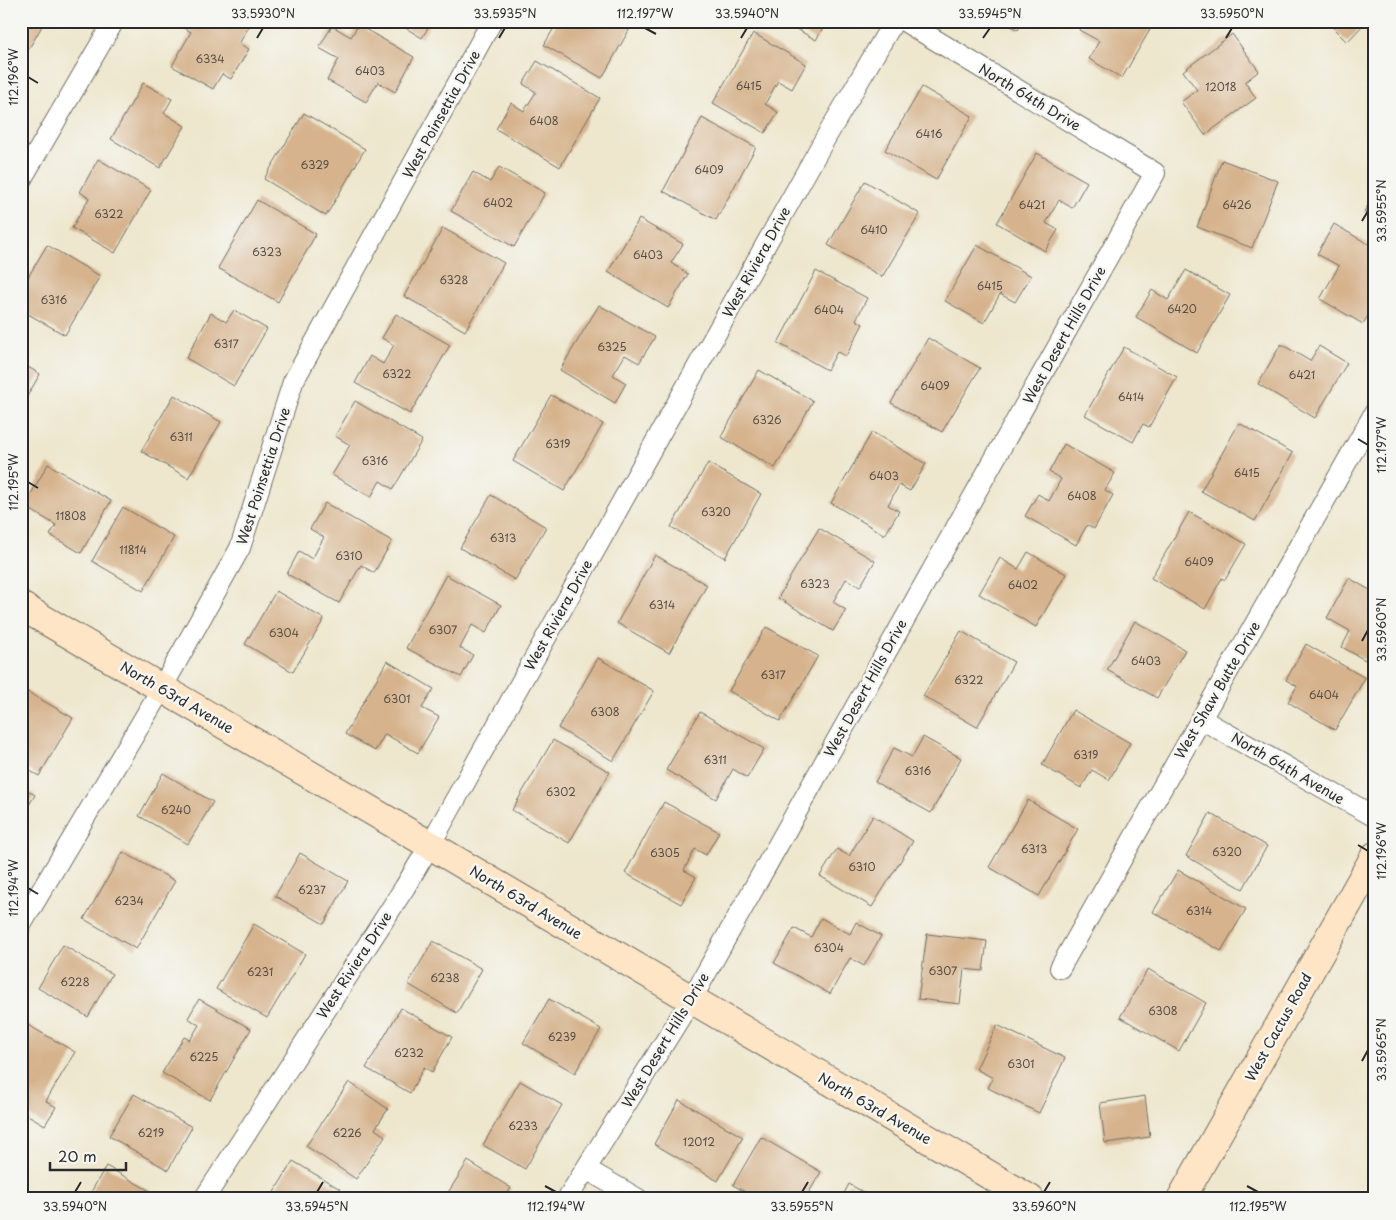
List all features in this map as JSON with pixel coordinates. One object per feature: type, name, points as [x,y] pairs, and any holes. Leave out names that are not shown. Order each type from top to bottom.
[{"type":"street","points":[[21,180],[114,21]]},
{"type":"street","name":"West Poinsettia Drive","points":[[21,925],[162,688],[240,548],[293,382],[492,21]]},
{"type":"street","name":"West Riviera Drive","points":[[204,1199],[405,887],[430,845],[773,230],[894,21]]},
{"type":"street","name":"North 64th Drive","points":[[904,21],[1155,173]]},
{"type":"street","name":"West Desert Hills Drive","points":[[567,1199],[691,1000],[1155,173]]},
{"type":"street","name":"West Shaw Butte Drive","points":[[1060,968],[1375,412]]},
{"type":"street","name":"North 63rd Avenue","points":[[21,606],[1030,1199]]},
{"type":"street","name":"North 64th Avenue","points":[[1201,719],[1375,817]]},
{"type":"street","name":"West Cactus Road","points":[[1181,1199],[1375,856]]},
{"type":"street","points":[[586,1169],[638,1199]]},
{"type":"building","points":[[21,21],[45,21],[21,62]]},
{"type":"building","points":[[180,21],[242,21],[249,26],[239,44],[249,49],[231,79],[222,74],[213,89],[172,66],[191,32],[178,25]]},
{"type":"building","points":[[394,21],[432,21],[422,38]]},
{"type":"building","points":[[558,21],[630,21],[633,23],[602,78],[544,45]]},
{"type":"building","points":[[782,21],[827,21],[816,40]]},
{"type":"building","points":[[1003,21],[1023,21],[1018,30]]},
{"type":"building","points":[[1084,21],[1155,21],[1122,78],[1089,59],[1099,41],[1079,30]]},
{"type":"building","points":[[1326,21],[1367,21],[1347,42]]},
{"type":"building","points":[[358,25],[414,57],[395,92],[378,82],[366,102],[327,80],[339,59],[319,48],[332,26],[351,37]]},
{"type":"building","points":[[753,33],[806,64],[792,89],[778,81],[765,104],[778,112],[765,133],[713,103]]},
{"type":"building","points":[[1232,34],[1259,71],[1245,82],[1256,98],[1205,135],[1181,102],[1197,90],[1183,71]]},
{"type":"building","points":[[537,61],[600,98],[560,167],[496,129],[511,103],[524,111],[536,92],[523,84]]},
{"type":"building","points":[[143,83],[172,99],[164,113],[185,126],[160,168],[111,139]]},
{"type":"building","points":[[922,87],[972,116],[936,180],[885,150]]},
{"type":"building","points":[[304,113],[365,149],[326,216],[264,179]]},
{"type":"building","points":[[702,118],[756,147],[716,220],[663,191]]},
{"type":"building","points":[[1037,153],[1087,182],[1072,208],[1059,200],[1046,223],[1058,230],[1045,251],[997,223]]},
{"type":"building","points":[[98,159],[151,190],[115,253],[72,228],[89,198],[80,192]]},
{"type":"building","points":[[1222,160],[1278,181],[1252,248],[1197,227]]},
{"type":"building","points":[[499,167],[545,193],[514,247],[451,211],[473,172],[490,182]]},
{"type":"building","points":[[865,181],[920,214],[882,277],[828,245]]},
{"type":"building","points":[[1375,193],[1375,218],[1364,212]]},
{"type":"building","points":[[257,200],[316,234],[278,302],[218,268]]},
{"type":"building","points":[[639,219],[683,244],[671,263],[688,274],[668,308],[608,272]]},
{"type":"building","points":[[1334,224],[1375,248],[1375,304],[1363,324],[1320,299],[1339,266],[1317,254]]},
{"type":"building","points":[[443,228],[504,263],[465,331],[404,296]]},
{"type":"building","points":[[47,245],[100,276],[65,335],[21,310],[21,289]]},
{"type":"building","points":[[977,245],[1031,276],[1015,302],[1000,294],[984,323],[945,301]]},
{"type":"building","points":[[1186,270],[1230,295],[1197,353],[1136,317],[1152,290],[1168,300]]},
{"type":"building","points":[[816,271],[867,298],[856,320],[863,324],[846,356],[837,352],[827,370],[778,343]]},
{"type":"building","points":[[599,305],[655,337],[639,363],[625,355],[613,375],[626,383],[615,403],[560,370]]},
{"type":"building","points":[[234,310],[267,329],[234,386],[186,358],[211,313],[226,322]]},
{"type":"building","points":[[396,314],[450,345],[410,414],[355,383],[370,356],[383,364],[394,345],[382,338]]},
{"type":"building","points":[[928,338],[980,368],[942,432],[891,403]]},
{"type":"building","points":[[1281,344],[1310,361],[1319,346],[1347,363],[1315,418],[1258,384]]},
{"type":"building","points":[[1124,347],[1177,377],[1149,427],[1143,424],[1133,442],[1085,415]]},
{"type":"building","points":[[21,363],[40,374],[21,407]]},
{"type":"building","points":[[759,370],[813,401],[775,468],[721,437]]},
{"type":"building","points":[[174,395],[221,422],[188,478],[141,451]]},
{"type":"building","points":[[551,395],[603,424],[564,491],[513,461]]},
{"type":"building","points":[[355,401],[422,440],[393,489],[380,481],[371,497],[332,475],[350,445],[335,436]]},
{"type":"building","points":[[1239,423],[1293,453],[1255,521],[1201,491]]},
{"type":"building","points":[[872,432],[926,464],[910,491],[899,485],[888,505],[899,511],[885,535],[831,503]]},
{"type":"building","points":[[1064,444],[1115,473],[1105,490],[1113,495],[1094,529],[1087,525],[1076,545],[1025,516],[1038,494],[1049,501],[1061,479],[1049,472]]},
{"type":"building","points":[[708,463],[761,494],[725,558],[671,527]]},
{"type":"building","points":[[48,464],[111,501],[81,553],[50,535],[56,525],[24,506]]},
{"type":"building","points":[[491,495],[546,527],[515,580],[460,548]]},
{"type":"building","points":[[325,503],[392,541],[374,573],[361,565],[339,603],[287,574],[299,551],[312,559],[324,537],[310,529]]},
{"type":"building","points":[[123,507],[174,537],[143,591],[92,561]]},
{"type":"building","points":[[1189,512],[1246,544],[1225,580],[1222,578],[1205,609],[1151,578]]},
{"type":"building","points":[[819,528],[875,561],[860,587],[846,579],[833,602],[846,610],[833,631],[778,598]]},
{"type":"building","points":[[1028,552],[1066,574],[1036,627],[979,594],[1000,558],[1018,569]]},
{"type":"building","points":[[655,555],[707,585],[669,653],[617,623]]},
{"type":"building","points":[[446,575],[501,605],[486,633],[472,625],[460,648],[473,655],[461,677],[406,648]]},
{"type":"building","points":[[1349,578],[1375,593],[1375,642],[1365,660],[1342,647],[1350,631],[1327,618]]},
{"type":"building","points":[[276,591],[324,619],[293,672],[245,644]]},
{"type":"building","points":[[1135,621],[1185,650],[1157,698],[1107,670]]},
{"type":"building","points":[[766,627],[818,656],[780,721],[729,691]]},
{"type":"building","points":[[961,631],[1014,662],[977,727],[923,696]]},
{"type":"building","points":[[1306,644],[1365,678],[1335,730],[1288,702],[1297,686],[1286,680]]},
{"type":"building","points":[[598,658],[654,691],[613,761],[558,728]]},
{"type":"building","points":[[387,661],[434,689],[422,708],[439,717],[418,753],[385,734],[375,751],[345,734]]},
{"type":"building","points":[[21,688],[73,718],[39,776],[21,766]]},
{"type":"building","points":[[1073,710],[1130,743],[1109,780],[1092,770],[1081,788],[1042,765]]},
{"type":"building","points":[[700,712],[764,749],[747,778],[733,769],[716,799],[666,770]]},
{"type":"building","points":[[923,737],[961,758],[931,813],[875,782],[894,748],[912,757]]},
{"type":"building","points":[[553,740],[610,772],[569,843],[512,810]]},
{"type":"building","points":[[163,773],[213,802],[188,844],[139,816]]},
{"type":"building","points":[[21,787],[35,795],[21,818]]},
{"type":"building","points":[[1028,800],[1078,829],[1039,896],[989,867]]},
{"type":"building","points":[[664,802],[719,832],[706,855],[695,849],[684,870],[696,877],[681,904],[625,873]]},
{"type":"building","points":[[1210,813],[1267,846],[1243,889],[1186,856]]},
{"type":"building","points":[[873,816],[913,841],[872,907],[820,876],[837,849],[849,856]]},
{"type":"building","points":[[123,852],[175,881],[136,949],[84,919]]},
{"type":"building","points":[[300,853],[348,881],[324,924],[275,896]]},
{"type":"building","points":[[1178,870],[1246,909],[1221,951],[1153,912]]},
{"type":"building","points":[[821,918],[850,934],[856,922],[881,936],[864,966],[850,958],[830,994],[774,963],[794,928],[811,937]]},
{"type":"building","points":[[254,924],[305,954],[267,1018],[216,989]]},
{"type":"building","points":[[927,934],[987,941],[983,971],[964,969],[960,1004],[918,999]]},
{"type":"building","points":[[433,941],[482,969],[457,1013],[408,984]]},
{"type":"building","points":[[63,945],[112,974],[88,1017],[38,988]]},
{"type":"building","points":[[1148,969],[1206,1003],[1179,1051],[1120,1017]]},
{"type":"building","points":[[199,999],[251,1029],[210,1100],[162,1073],[184,1037],[190,1040],[199,1025],[188,1018]]},
{"type":"building","points":[[549,999],[601,1029],[575,1073],[523,1043]]},
{"type":"building","points":[[401,1008],[452,1037],[432,1072],[424,1067],[410,1093],[366,1068]]},
{"type":"building","points":[[21,1021],[75,1052],[46,1101],[56,1107],[45,1125],[21,1111]]},
{"type":"building","points":[[997,1025],[1065,1058],[1039,1113],[988,1088],[993,1078],[976,1069]]},
{"type":"building","points":[[520,1081],[562,1105],[525,1169],[483,1145]]},
{"type":"building","points":[[349,1082],[388,1109],[375,1129],[385,1136],[356,1179],[306,1146]]},
{"type":"building","points":[[134,1094],[192,1127],[168,1170],[109,1136]]},
{"type":"building","points":[[1145,1096],[1150,1137],[1105,1143],[1100,1103]]},
{"type":"building","points":[[679,1100],[743,1137],[718,1181],[654,1144]]},
{"type":"building","points":[[761,1137],[821,1172],[805,1199],[757,1199],[733,1185]]},
{"type":"building","points":[[293,1161],[340,1189],[334,1199],[270,1199]]},
{"type":"building","points":[[468,1161],[511,1188],[504,1199],[444,1199]]},
{"type":"building","points":[[106,1166],[150,1191],[146,1199],[87,1199]]},
{"type":"building","points":[[849,1184],[875,1199],[841,1199]]}]
